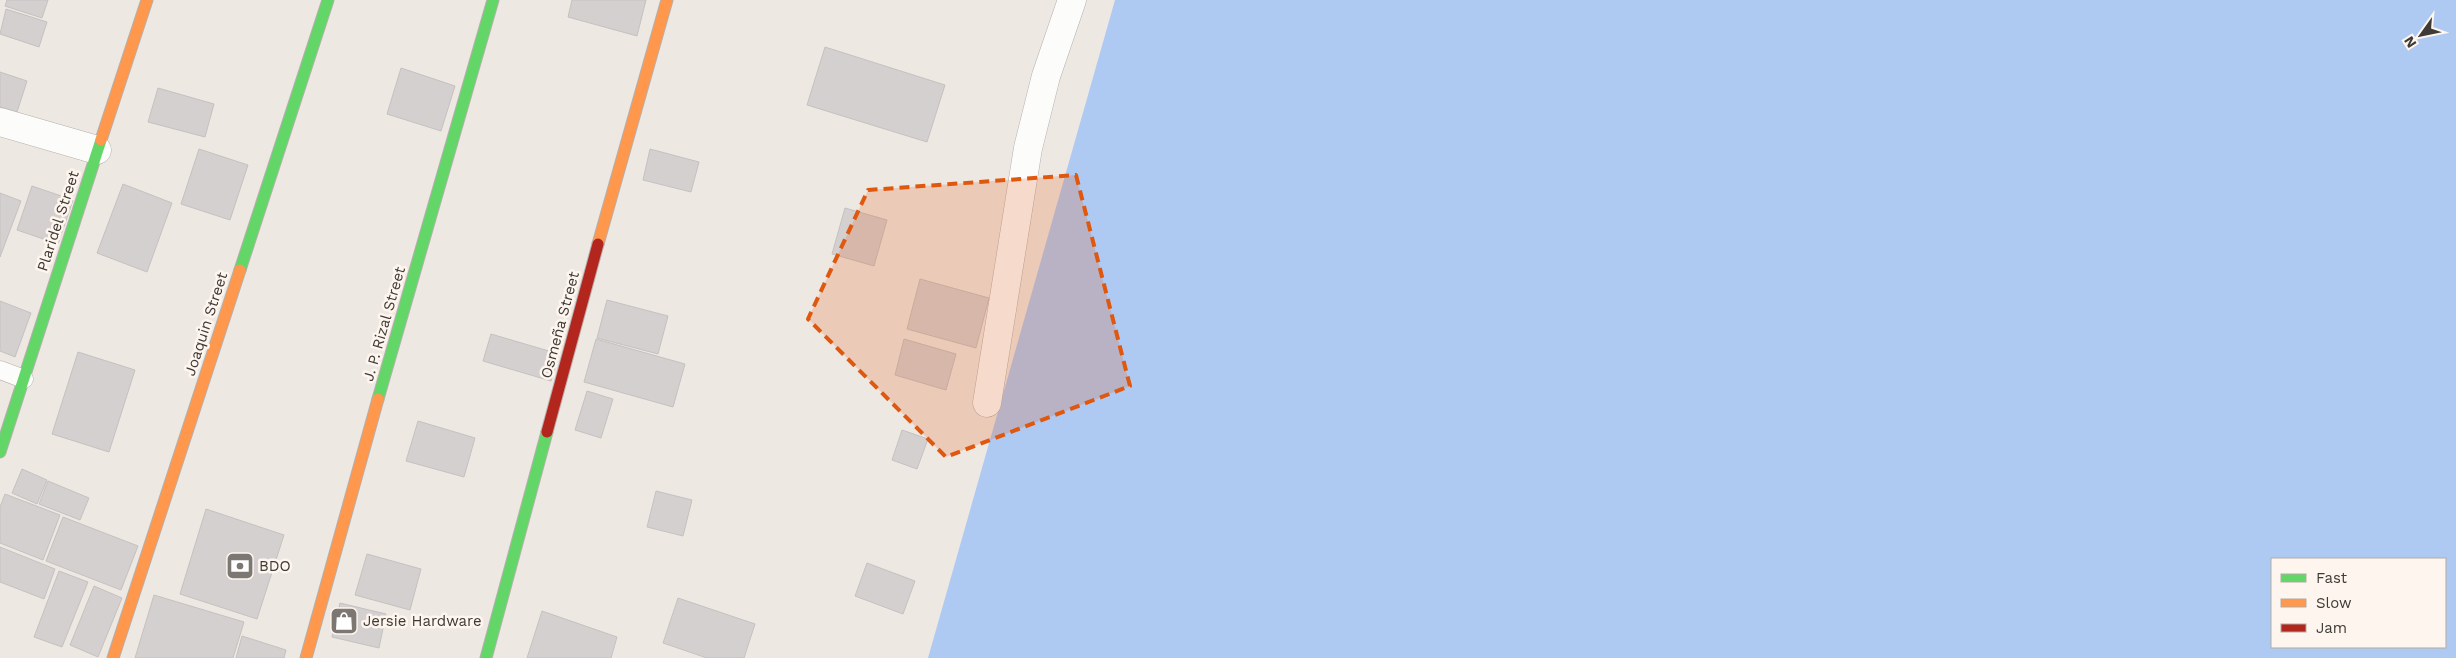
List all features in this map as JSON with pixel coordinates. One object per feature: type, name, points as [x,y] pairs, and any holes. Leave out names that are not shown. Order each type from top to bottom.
[{"type":"street","name":"Plaridel Street","points":[[0,452],[147,0]]},
{"type":"street","name":"Joaquin Street","points":[[113,658],[328,0]]},
{"type":"street","name":"J. P. Rizal Street","points":[[306,658],[404,305],[493,0]]},
{"type":"street","name":"Osmeña Street","points":[[486,658],[621,159],[667,0]]},
{"type":"street","points":[[987,403],[1028,148],[1046,76],[1072,0]]},
{"type":"street","points":[[0,122],[97,150]]},
{"type":"lane","points":[[0,370],[24,378]]},
{"type":"highlighted area","points":[[1076,175],[1130,386],[946,457],[808,319],[868,190]]},
{"type":"water","points":[[1115,0],[2456,0],[2456,658],[928,658]]},
{"type":"building","points":[[7,0],[48,0],[42,18],[5,6]]},
{"type":"building","points":[[572,0],[646,0],[637,36],[568,17]]},
{"type":"building","points":[[6,9],[47,22],[39,47],[0,34]]},
{"type":"building","points":[[825,47],[945,85],[927,142],[807,105]]},
{"type":"building","points":[[401,68],[455,86],[441,131],[387,114]]},
{"type":"building","points":[[0,72],[27,81],[17,112],[0,107]]},
{"type":"building","points":[[158,88],[214,104],[205,137],[148,122]]},
{"type":"building","points":[[199,149],[248,165],[230,220],[181,204]]},
{"type":"building","points":[[650,149],[699,162],[691,192],[643,180]]},
{"type":"building","points":[[123,184],[172,203],[147,272],[97,253]]},
{"type":"building","points":[[32,186],[73,200],[58,244],[17,230]]},
{"type":"building","points":[[0,193],[21,201],[0,257]]},
{"type":"building","points":[[845,208],[887,220],[874,266],[832,254]]},
{"type":"building","points":[[920,279],[989,298],[976,348],[907,329]]},
{"type":"building","points":[[607,300],[668,316],[658,354],[597,338]]},
{"type":"building","points":[[0,301],[31,313],[15,357],[0,351]]},
{"type":"building","points":[[491,334],[559,354],[551,381],[483,361]]},
{"type":"building","points":[[596,339],[685,364],[673,407],[584,382]]},
{"type":"building","points":[[904,339],[956,354],[946,390],[895,375]]},
{"type":"building","points":[[78,352],[135,370],[109,452],[52,434]]},
{"type":"building","points":[[587,391],[613,399],[601,438],[575,430]]},
{"type":"building","points":[[418,421],[475,438],[464,477],[406,461]]},
{"type":"building","points":[[902,430],[928,439],[917,469],[892,460]]},
{"type":"building","points":[[22,469],[47,480],[37,504],[12,493]]},
{"type":"building","points":[[48,481],[89,498],[80,520],[39,504]]},
{"type":"building","points":[[656,491],[692,500],[683,536],[647,527]]},
{"type":"building","points":[[5,494],[60,515],[43,560],[0,543],[0,507]]},
{"type":"building","points":[[206,509],[284,535],[257,619],[180,594]]},
{"type":"building","points":[[63,517],[138,546],[121,590],[46,561]]},
{"type":"building","points":[[0,547],[55,569],[44,599],[0,582]]},
{"type":"building","points":[[367,554],[421,569],[410,610],[355,595]]},
{"type":"building","points":[[867,563],[915,581],[903,614],[855,596]]},
{"type":"building","points":[[59,571],[88,582],[62,647],[34,637]]},
{"type":"building","points":[[94,586],[122,598],[98,657],[70,645]]},
{"type":"building","points":[[154,595],[244,622],[233,658],[135,658]]},
{"type":"building","points":[[678,598],[755,624],[744,658],[707,658],[663,643]]},
{"type":"building","points":[[340,603],[386,614],[379,648],[332,637]]},
{"type":"building","points":[[542,611],[617,637],[611,658],[527,658]]},
{"type":"building","points":[[242,636],[286,650],[284,658],[236,658]]},
{"type":"traffic: fast","points":[[240,270],[328,0]]},
{"type":"traffic: fast","points":[[378,399],[493,0]]},
{"type":"traffic: fast","points":[[0,452],[101,140]]},
{"type":"traffic: fast","points":[[486,658],[547,432]]},
{"type":"traffic: slow","points":[[101,140],[147,0]]},
{"type":"traffic: slow","points":[[598,244],[667,0]]},
{"type":"traffic: slow","points":[[113,658],[240,270]]},
{"type":"traffic: slow","points":[[306,658],[378,399]]},
{"type":"traffic: jam","points":[[547,432],[598,244]]},
{"type":"place","name":"BDO","points":[[240,566]]},
{"type":"place","name":"Jersie Hardware","points":[[344,621]]}]
